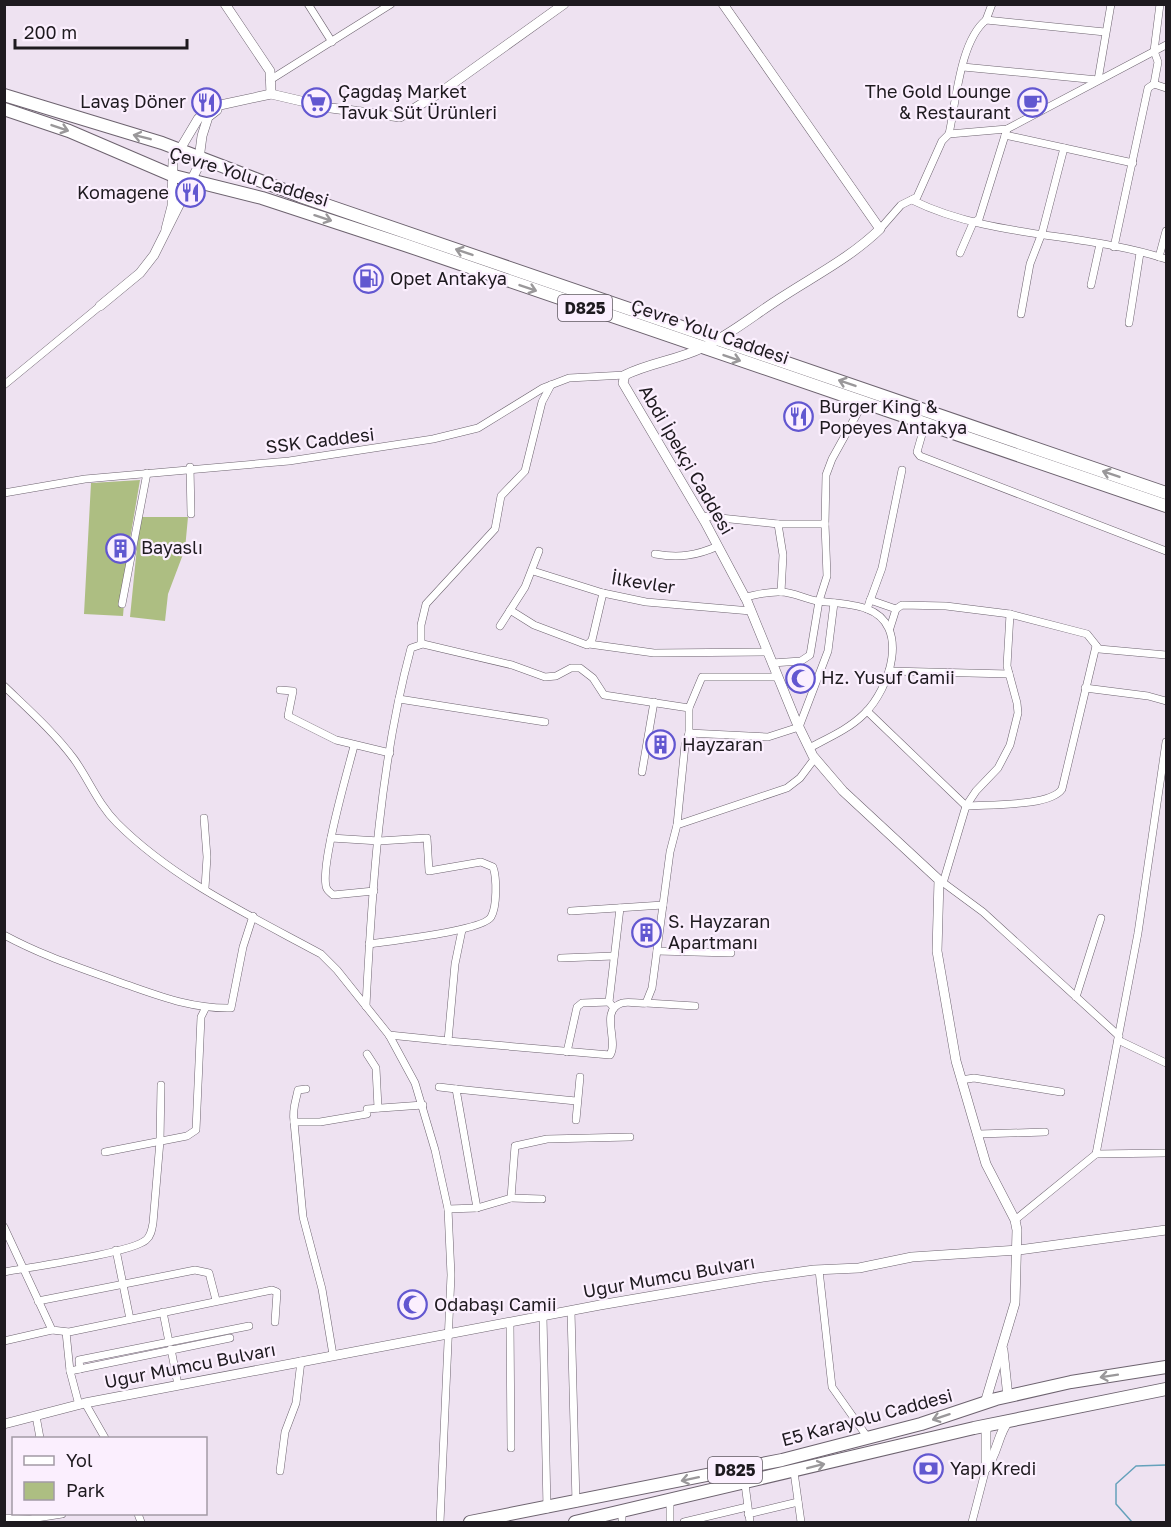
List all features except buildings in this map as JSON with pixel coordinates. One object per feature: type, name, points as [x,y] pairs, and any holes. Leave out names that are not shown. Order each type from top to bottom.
[{"type":"highway","name":"Çevre Yolu Caddesi","points":[[4,95],[180,149],[300,196],[721,338],[1167,493]]},
{"type":"highway","name":"Çevre Yolu Caddesi","points":[[4,109],[69,131],[174,176],[283,205],[1167,506]]},
{"type":"highway","name":"E5 Karayolu Caddesi","points":[[470,1522],[547,1509],[782,1460],[868,1438],[1008,1397],[1071,1382],[1167,1366]]},
{"type":"highway","name":"E5 Karayolu Caddesi","points":[[575,1522],[616,1518],[670,1500],[986,1425],[1167,1389]]},
{"type":"highway","points":[[1008,1397],[1010,1420]]},
{"type":"highway","points":[[985,1403],[986,1425]]},
{"type":"street","points":[[225,4],[270,71],[271,94]]},
{"type":"street","points":[[308,4],[333,42]]},
{"type":"street","points":[[270,80],[392,4]]},
{"type":"street","points":[[166,229],[172,206],[173,161],[198,118],[211,107],[271,94],[331,108],[400,117],[441,92],[564,4]]},
{"type":"street","points":[[723,4],[880,229],[901,205],[917,196],[928,177],[942,141],[949,134],[969,44],[978,26],[986,20],[992,4]]},
{"type":"street","points":[[1098,80],[1111,4]]},
{"type":"street","points":[[1114,247],[1148,88],[1154,84],[1158,62],[1154,51],[1160,4]]},
{"type":"street","points":[[986,20],[1105,32]]},
{"type":"street","points":[[960,253],[974,223],[979,219],[1006,132],[1098,80],[1167,45]]},
{"type":"street","points":[[963,67],[1098,80]]},
{"type":"street","points":[[1154,84],[1167,88]]},
{"type":"street","points":[[4,384],[140,273],[154,255],[192,181],[201,157],[202,136],[208,117],[223,106],[238,100]]},
{"type":"street","points":[[949,134],[1006,132],[1133,163]]},
{"type":"street","points":[[1021,314],[1030,264],[1042,234],[1064,148]]},
{"type":"street","points":[[912,200],[974,223],[1100,244],[1163,258],[1167,231]]},
{"type":"street","name":"Abdi İpekçi Caddesi","points":[[880,229],[830,269],[806,282],[721,338],[702,348],[625,375],[623,382],[718,546],[744,597],[799,727],[815,759],[843,792],[941,881]]},
{"type":"street","points":[[1091,285],[1100,244]]},
{"type":"street","points":[[1129,323],[1140,253]]},
{"type":"street","name":"SSK Caddesi","points":[[4,493],[65,482],[190,467],[289,461],[433,439],[478,428],[551,385],[569,378],[625,375]]},
{"type":"street","points":[[421,645],[421,625],[426,604],[495,529],[501,496],[525,471],[542,402],[551,385]]},
{"type":"street","points":[[772,663],[801,661],[810,655],[819,601],[827,576],[826,475],[832,459],[863,403]]},
{"type":"street","points":[[925,424],[917,452],[920,456],[1167,551]]},
{"type":"street","points":[[190,467],[191,514]]},
{"type":"street","points":[[867,609],[882,567],[902,470]]},
{"type":"street","points":[[122,604],[147,473]]},
{"type":"street","points":[[701,516],[777,524],[825,524]]},
{"type":"street","points":[[777,524],[781,531],[782,543],[782,592]]},
{"type":"street","points":[[655,554],[674,557],[700,554],[718,546]]},
{"type":"street","points":[[500,626],[533,571],[539,551]]},
{"type":"street","name":"İlkevler","points":[[533,571],[603,593],[646,602],[750,610]]},
{"type":"street","points":[[744,597],[782,592],[867,609],[890,628],[893,636],[889,671],[879,693],[867,711],[847,727],[809,748]]},
{"type":"street","points":[[589,644],[603,593]]},
{"type":"street","points":[[870,600],[896,609]]},
{"type":"street","points":[[689,733],[768,736],[799,727],[828,651],[834,603]]},
{"type":"street","points":[[890,628],[896,609],[902,605],[946,606],[1010,614],[1087,634],[1099,650],[1167,655]]},
{"type":"street","points":[[510,610],[534,625],[589,644],[654,653],[767,652]]},
{"type":"street","points":[[985,1403],[1015,1303],[1015,1220],[986,1164],[979,1134],[961,1080],[948,1025],[937,951],[941,881],[966,806],[976,791],[998,768],[1010,745],[1018,713],[1007,666],[1010,614]]},
{"type":"street","points":[[366,1006],[374,891],[390,753],[411,648],[421,645],[512,665],[545,676],[556,676],[571,668],[580,668],[593,678],[598,690],[604,695],[689,708]]},
{"type":"street","points":[[867,711],[966,806],[1033,802],[1058,794],[1062,789],[1096,646]]},
{"type":"street","points":[[889,671],[1009,674]]},
{"type":"street","points":[[646,1002],[652,988],[677,825],[685,745],[689,733],[689,708],[702,677],[778,676]]},
{"type":"street","points":[[4,686],[39,719],[74,760],[96,799],[116,822],[166,866],[321,954],[389,1035],[415,1083],[423,1105],[448,1209],[451,1275],[446,1335],[440,1522]]},
{"type":"street","points":[[1085,688],[1148,696],[1167,701]]},
{"type":"street","points":[[280,690],[293,692],[288,716],[324,735],[354,747],[390,753]]},
{"type":"street","points":[[399,699],[545,722]]},
{"type":"street","points":[[642,772],[654,702]]},
{"type":"street","points":[[1096,1154],[1138,933],[1163,787],[1167,742]]},
{"type":"street","points":[[354,747],[331,838],[325,881],[327,889],[333,895],[374,891]]},
{"type":"street","points":[[677,825],[787,788],[800,778],[815,759]]},
{"type":"street","points":[[204,818],[207,857],[205,888]]},
{"type":"street","points":[[331,838],[379,841],[427,838],[429,871],[481,862],[493,867],[495,886],[492,916],[488,920],[462,930],[369,944]]},
{"type":"street","points":[[941,881],[983,912],[1118,1038],[1167,1063]]},
{"type":"street","points":[[571,911],[663,905]]},
{"type":"street","points":[[389,1035],[610,1055],[614,1047],[610,1018],[620,908]]},
{"type":"street","points":[[4,934],[41,955],[173,1001],[205,1009],[231,1008],[243,947],[253,916]]},
{"type":"street","points":[[1076,997],[1101,918]]},
{"type":"street","points":[[448,1041],[455,964],[462,930]]},
{"type":"street","points":[[657,951],[731,954]]},
{"type":"street","points":[[561,958],[614,956]]},
{"type":"street","points":[[567,1052],[577,1007],[582,1003],[611,1005],[646,1002],[695,1006]]},
{"type":"street","points":[[105,1152],[187,1136],[196,1130],[201,1017],[205,1009]]},
{"type":"street","points":[[367,1054],[376,1068],[378,1107]]},
{"type":"street","points":[[576,1120],[580,1077]]},
{"type":"street","points":[[961,1080],[974,1078],[1061,1092]]},
{"type":"street","points":[[4,1272],[138,1245],[151,1235],[160,1142],[161,1085]]},
{"type":"street","points":[[439,1087],[576,1101]]},
{"type":"street","points":[[306,1089],[298,1090],[292,1109],[303,1217],[322,1289],[333,1355]]},
{"type":"street","points":[[456,1089],[477,1208]]},
{"type":"street","points":[[294,1122],[344,1119],[367,1114],[367,1109],[378,1107],[423,1105]]},
{"type":"street","points":[[979,1134],[1045,1131]]},
{"type":"street","points":[[511,1198],[515,1146],[547,1139],[630,1137]]},
{"type":"street","points":[[1015,1220],[1096,1154],[1167,1153]]},
{"type":"street","points":[[448,1209],[477,1208],[511,1198],[542,1199]]},
{"type":"street","points":[[4,1227],[52,1330]]},
{"type":"street","name":"Uğur Mumcu Bulvarı","points":[[4,1424],[82,1404],[571,1311],[819,1270],[859,1268],[912,1257],[1016,1250],[1167,1230]]},
{"type":"street","points":[[116,1250],[130,1319]]},
{"type":"street","points":[[38,1301],[195,1270],[209,1273],[216,1300]]},
{"type":"street","points":[[819,1270],[832,1386],[868,1438]]},
{"type":"street","points":[[4,1341],[52,1330],[66,1332],[272,1290],[277,1292],[275,1322]]},
{"type":"street","points":[[571,1311],[576,1503]]},
{"type":"street","points":[[163,1312],[178,1385]]},
{"type":"street","points":[[543,1316],[547,1509]]},
{"type":"street","points":[[510,1322],[511,1448]]},
{"type":"street","points":[[70,1371],[249,1326]]},
{"type":"street","points":[[66,1332],[70,1371],[82,1404],[104,1437]]},
{"type":"street","points":[[1006,1332],[1003,1354],[1008,1397]]},
{"type":"street","points":[[170,1345],[230,1338]]},
{"type":"street","points":[[280,1471],[285,1432],[296,1403],[301,1361]]},
{"type":"street","points":[[36,1416],[40,1437]]},
{"type":"street","points":[[986,1468],[995,1456],[1000,1433],[1010,1420]]},
{"type":"street","points":[[972,1522],[986,1468],[986,1425]]},
{"type":"street","points":[[794,1472],[801,1522]]},
{"type":"street","points":[[745,1484],[750,1522]]},
{"type":"street","points":[[670,1500],[670,1522]]},
{"type":"street","points":[[684,1522],[798,1502]]},
{"type":"street","points":[[4,1518],[54,1515]]},
{"type":"green space","points":[[140,480],[130,539],[111,538],[109,553],[128,555],[123,616],[84,614],[91,483]]},
{"type":"green space","points":[[140,517],[188,517],[185,549],[168,594],[165,621],[130,617]]},
{"type":"waterway","points":[[1132,1522],[1116,1504],[1116,1484],[1136,1466],[1166,1465]]},
{"type":"place","name":"Lavaş Döner","points":[[207,102]]},
{"type":"place","name":"Çağdaş Market Tavuk Süt Ürünleri","points":[[317,102]]},
{"type":"place","name":"The Gold Lounge & Restaurant","points":[[1032,102]]},
{"type":"place","name":"Komagene","points":[[190,193]]},
{"type":"place","name":"Opet Antakya","points":[[369,279]]},
{"type":"place","name":"Burger King & Popeyes Antakya","points":[[798,417]]},
{"type":"place","name":"Bayaslı","points":[[120,548]]},
{"type":"place","name":"Hz. Yusuf Camii","points":[[800,678]]},
{"type":"place","name":"Hayzaran","points":[[661,745]]},
{"type":"place","name":"S. Hayzaran Apartmanı","points":[[647,932]]},
{"type":"place","name":"Odabaşı Camii","points":[[413,1305]]},
{"type":"place","name":"Yapı Kredi","points":[[929,1469]]}]
